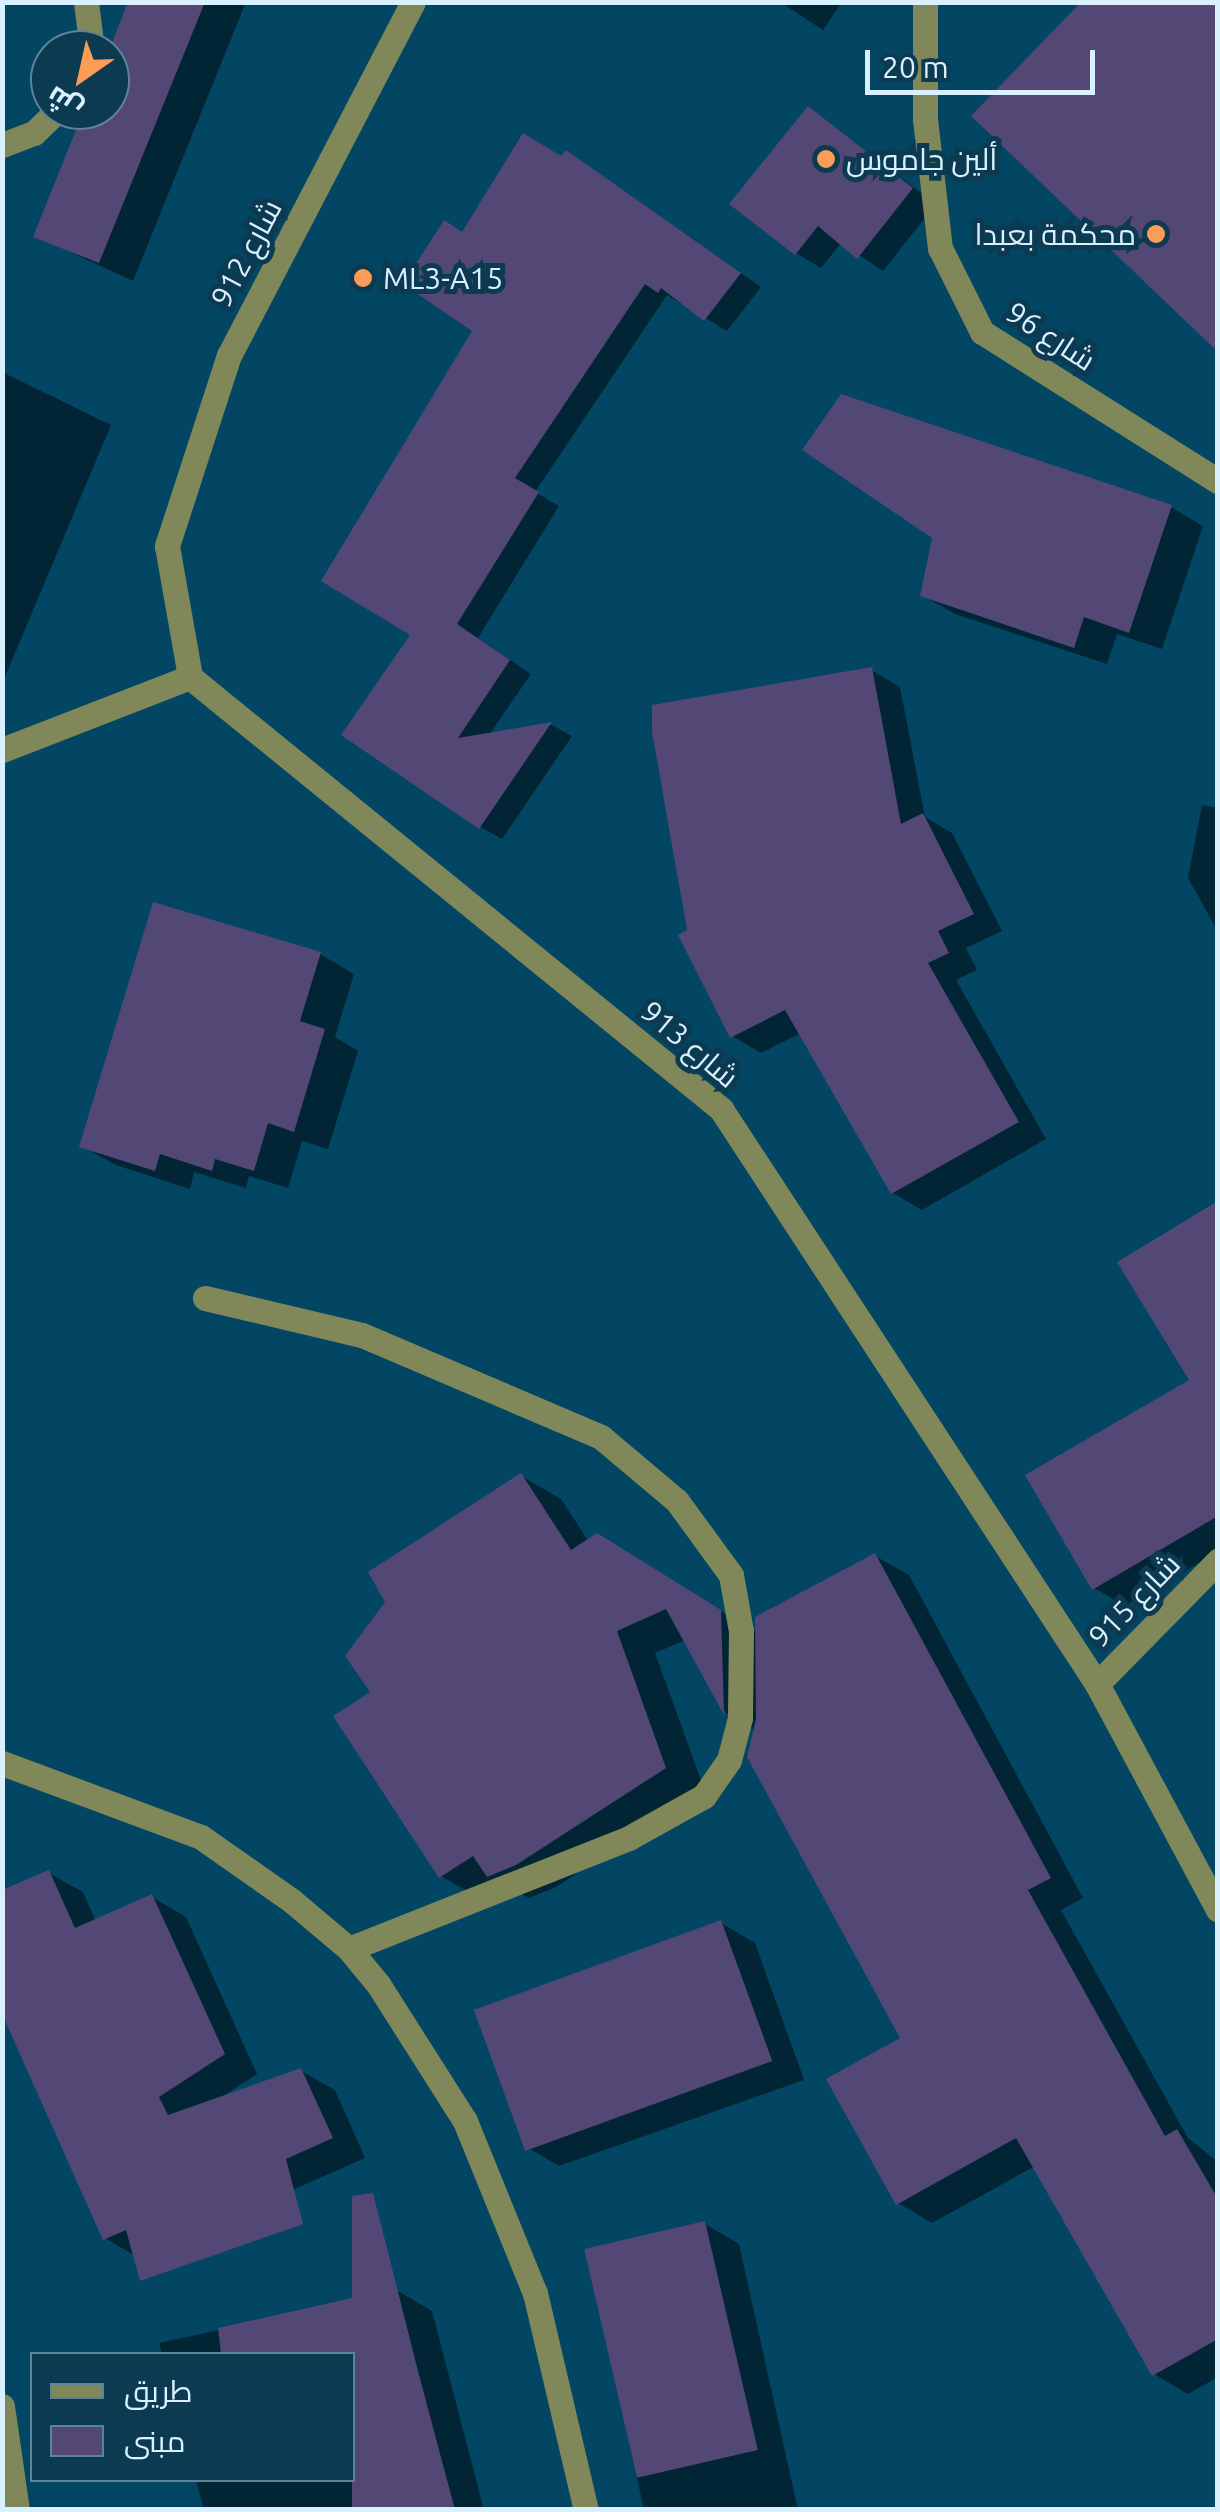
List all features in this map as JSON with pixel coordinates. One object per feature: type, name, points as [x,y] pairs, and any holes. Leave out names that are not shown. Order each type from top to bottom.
[{"type":"street","points":[[86,2],[90,30]]},
{"type":"street","name":"شارع 912","points":[[190,677],[167,546],[228,356],[413,2]]},
{"type":"street","name":"شارع 96","points":[[925,2],[925,120],[940,248],[982,332],[1218,481]]},
{"type":"street","points":[[2,145],[37,130]]},
{"type":"street","points":[[2,750],[190,677]]},
{"type":"street","name":"شارع 913","points":[[190,677],[720,1109],[1097,1684],[1218,1910]]},
{"type":"street","points":[[205,1298],[362,1335],[601,1438],[678,1502],[731,1575],[741,1631],[740,1718],[728,1760],[704,1796],[628,1838],[349,1948]]},
{"type":"street","name":"شارع 915","points":[[1097,1684],[1218,1561]]},
{"type":"street","points":[[2,1763],[201,1837],[349,1948],[464,2121],[535,2294],[586,2510]]},
{"type":"street","points":[[2,2406],[18,2510]]},
{"type":"building","points":[[128,2],[205,2],[99,263],[33,237],[76,130],[130,130],[130,30],[117,30]]},
{"type":"building","name":"محكمة بعبدا","points":[[1081,2],[1218,2],[1218,352],[971,116]]},
{"type":"building","points":[[808,106],[913,188],[857,259],[818,226],[795,255],[729,204]]},
{"type":"building","points":[[523,133],[561,156],[566,150],[741,273],[704,321],[661,288],[658,293],[645,284],[515,478],[539,492],[457,624],[510,660],[458,738],[552,722],[479,829],[341,735],[410,635],[321,581],[472,331],[403,284],[444,220],[462,232]]},
{"type":"building","points":[[841,394],[1172,505],[1129,633],[1084,617],[1074,648],[920,596],[932,538],[802,450]]},
{"type":"building","points":[[872,667],[901,824],[923,813],[974,914],[938,931],[949,953],[928,963],[1019,1122],[891,1194],[785,1010],[730,1038],[678,935],[687,930],[652,732],[652,705]]},
{"type":"building","points":[[153,902],[321,952],[300,1021],[325,1029],[294,1132],[268,1123],[254,1171],[215,1159],[212,1171],[160,1154],[155,1171],[79,1147]]},
{"type":"building","points":[[1218,1201],[1218,1516],[1092,1590],[1025,1475],[1189,1380],[1117,1262]]},
{"type":"building","points":[[521,1473],[571,1550],[597,1533],[721,1610],[724,1715],[666,1609],[617,1631],[666,1768],[516,1865],[487,1877],[473,1856],[439,1878],[333,1716],[370,1692],[345,1656],[385,1602],[368,1572]]},
{"type":"building","points":[[875,1553],[1051,1878],[1028,1890],[1165,2136],[1177,2129],[1218,2199],[1218,2339],[1152,2376],[1016,2138],[896,2205],[826,2079],[900,2038],[747,1757],[756,1719],[755,1617]]},
{"type":"building","points":[[49,1870],[75,1928],[152,1894],[225,2054],[159,2097],[168,2115],[301,2068],[333,2138],[286,2159],[303,2224],[140,2281],[126,2230],[103,2240],[2,2014],[2,1890]]},
{"type":"building","points":[[721,1920],[772,2061],[525,2151],[474,2010]]},
{"type":"building","points":[[373,2193],[455,2510],[352,2510],[355,2352],[221,2352],[218,2328],[352,2298],[352,2196]]},
{"type":"building","points":[[705,2221],[758,2450],[637,2478],[584,2249]]},
{"type":"place","name":"ألين جاموس","points":[[826,159]]},
{"type":"place","name":"محكمة بعبدا","points":[[1156,234]]},
{"type":"place","name":"ML3-A15","points":[[363,278]]}]
